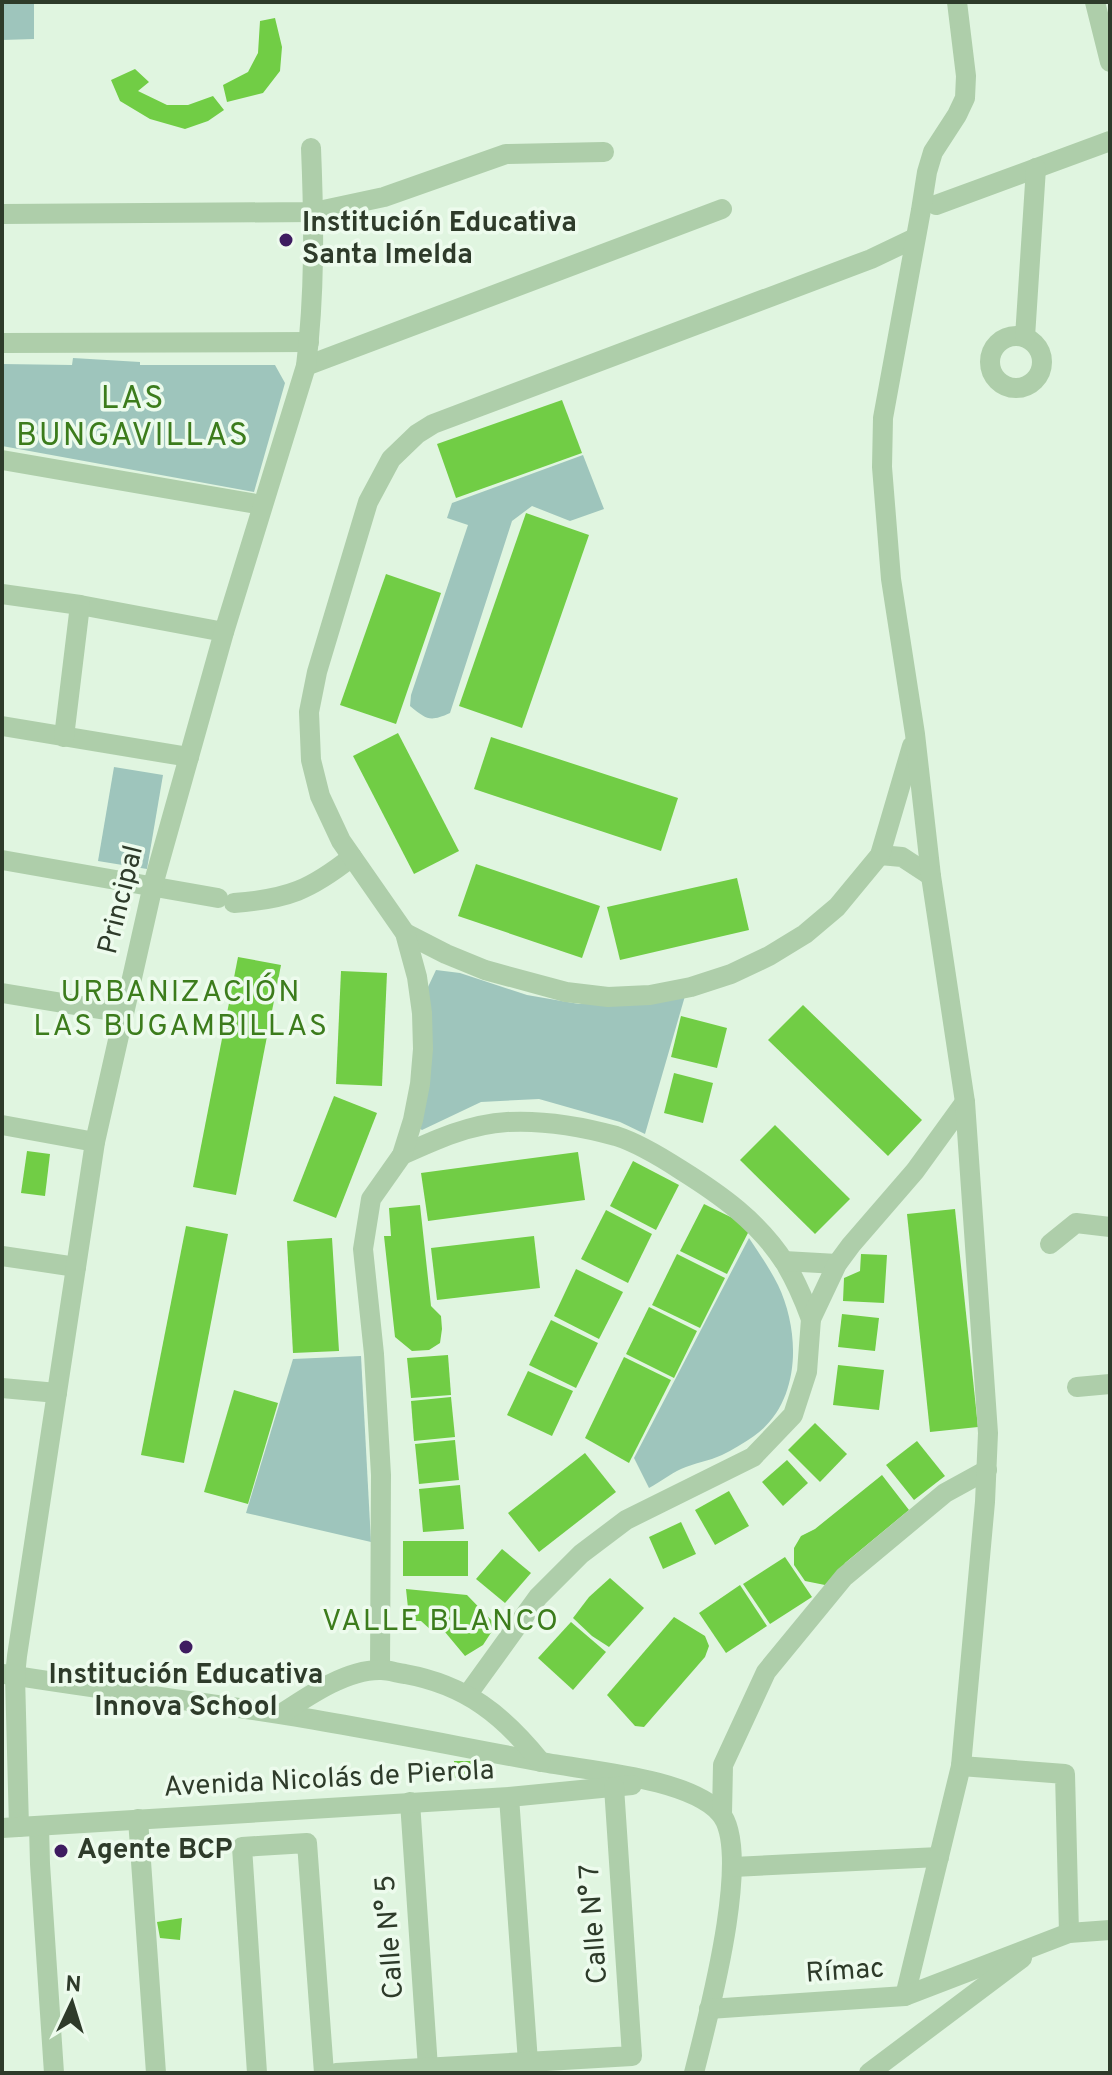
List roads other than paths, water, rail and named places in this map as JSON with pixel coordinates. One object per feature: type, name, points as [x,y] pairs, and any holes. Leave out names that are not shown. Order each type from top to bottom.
[{"type":"street","points":[[905,1996],[961,1766],[988,1433],[965,1102],[891,579],[882,467],[883,418],[927,172],[933,152],[965,98],[966,76],[957,2]]},
{"type":"street","points":[[1095,2],[1110,62]]},
{"type":"street","points":[[936,205],[1110,141]]},
{"type":"street","name":"Principal","points":[[54,2073],[40,1864],[20,1827],[8,1674],[57,1393],[95,1142],[153,885],[224,632],[306,366],[314,212],[311,148]]},
{"type":"street","points":[[2,214],[314,212],[384,197],[506,154],[604,152]]},
{"type":"street","points":[[1025,337],[1036,168]]},
{"type":"street","points":[[306,366],[722,209]]},
{"type":"street","points":[[380,1669],[381,1475],[374,1354],[363,1249],[371,1199],[402,1155],[413,1120],[421,1073],[422,1013],[417,977],[405,933],[352,857],[329,819],[320,796],[311,760],[309,712],[317,672],[368,502],[391,459],[417,434],[460,413],[871,259],[915,238]]},
{"type":"street","points":[[871,259],[907,282]]},
{"type":"street","points":[[2,343],[309,342]]},
{"type":"street","points":[[2,460],[262,505]]},
{"type":"street","points":[[2,594],[224,632]]},
{"type":"street","points":[[64,737],[80,605]]},
{"type":"street","points":[[2,726],[189,757]]},
{"type":"street","points":[[405,933],[485,970],[566,992],[608,997],[650,995],[691,987],[731,974],[805,934],[837,907],[880,855],[915,734]]},
{"type":"street","points":[[880,855],[902,857],[931,876]]},
{"type":"street","points":[[2,860],[226,900],[267,900],[298,892],[327,877],[352,857]]},
{"type":"street","points":[[417,977],[446,954]]},
{"type":"street","points":[[2,993],[124,1013]]},
{"type":"street","points":[[468,1694],[538,1597],[581,1554],[626,1520],[753,1457],[793,1415],[807,1372],[811,1319],[837,1264],[915,1171],[965,1102]]},
{"type":"street","points":[[402,1155],[455,1132],[505,1122],[564,1124],[619,1137],[663,1158],[724,1198],[760,1230],[784,1261],[811,1319]]},
{"type":"street","points":[[2,1125],[95,1142]]},
{"type":"street","points":[[1050,1244],[1076,1223],[1110,1227]]},
{"type":"street","points":[[2,1256],[76,1267]]},
{"type":"street","points":[[784,1261],[837,1264]]},
{"type":"street","points":[[1077,1387],[1110,1384]]},
{"type":"street","points":[[2,1388],[57,1393]]},
{"type":"street","points":[[694,2073],[729,1913],[732,1841],[722,1814],[723,1765],[766,1672],[844,1577],[945,1493],[987,1470]]},
{"type":"street","points":[[281,1714],[347,1676],[380,1669],[425,1678],[468,1694],[524,1741],[541,1762]]},
{"type":"street","points":[[8,1674],[281,1714],[660,1783],[695,1794],[722,1814]]},
{"type":"street","points":[[961,1766],[1065,1774],[1069,1933]]},
{"type":"street","name":"Avenida Nicolás de Pierola","points":[[20,1827],[509,1797],[660,1783]]},
{"type":"street","name":"Calle N° 7","points":[[528,2062],[632,2056],[614,1787]]},
{"type":"street","points":[[336,2073],[528,2062],[509,1797]]},
{"type":"street","name":"Calle N° 5","points":[[410,1802],[428,2068]]},
{"type":"street","points":[[138,1819],[156,2073]]},
{"type":"street","points":[[257,2073],[242,1847],[307,1843],[324,2073]]},
{"type":"street","points":[[733,1867],[939,1857]]},
{"type":"street","name":"Rímac","points":[[709,2009],[905,1996],[1069,1933],[1110,1930]]},
{"type":"street","name":"Rímac","points":[[869,2073],[1041,1943]]},
{"type":"place","name":"Institución Educativa Santa Imelda","points":[[286,240]]},
{"type":"place","name":"Institución Educativa Innova School","points":[[186,1647]]},
{"type":"place","name":"Agente BCP","points":[[61,1851]]},
{"type":"district","name":"LAS BUNGAVILLAS","points":[[133,418]]},
{"type":"district","name":"URBANIZACIÓN LAS BUGAMBILLAS","points":[[181,1010]]},
{"type":"district","name":"VALLE BLANCO","points":[[441,1622]]}]
